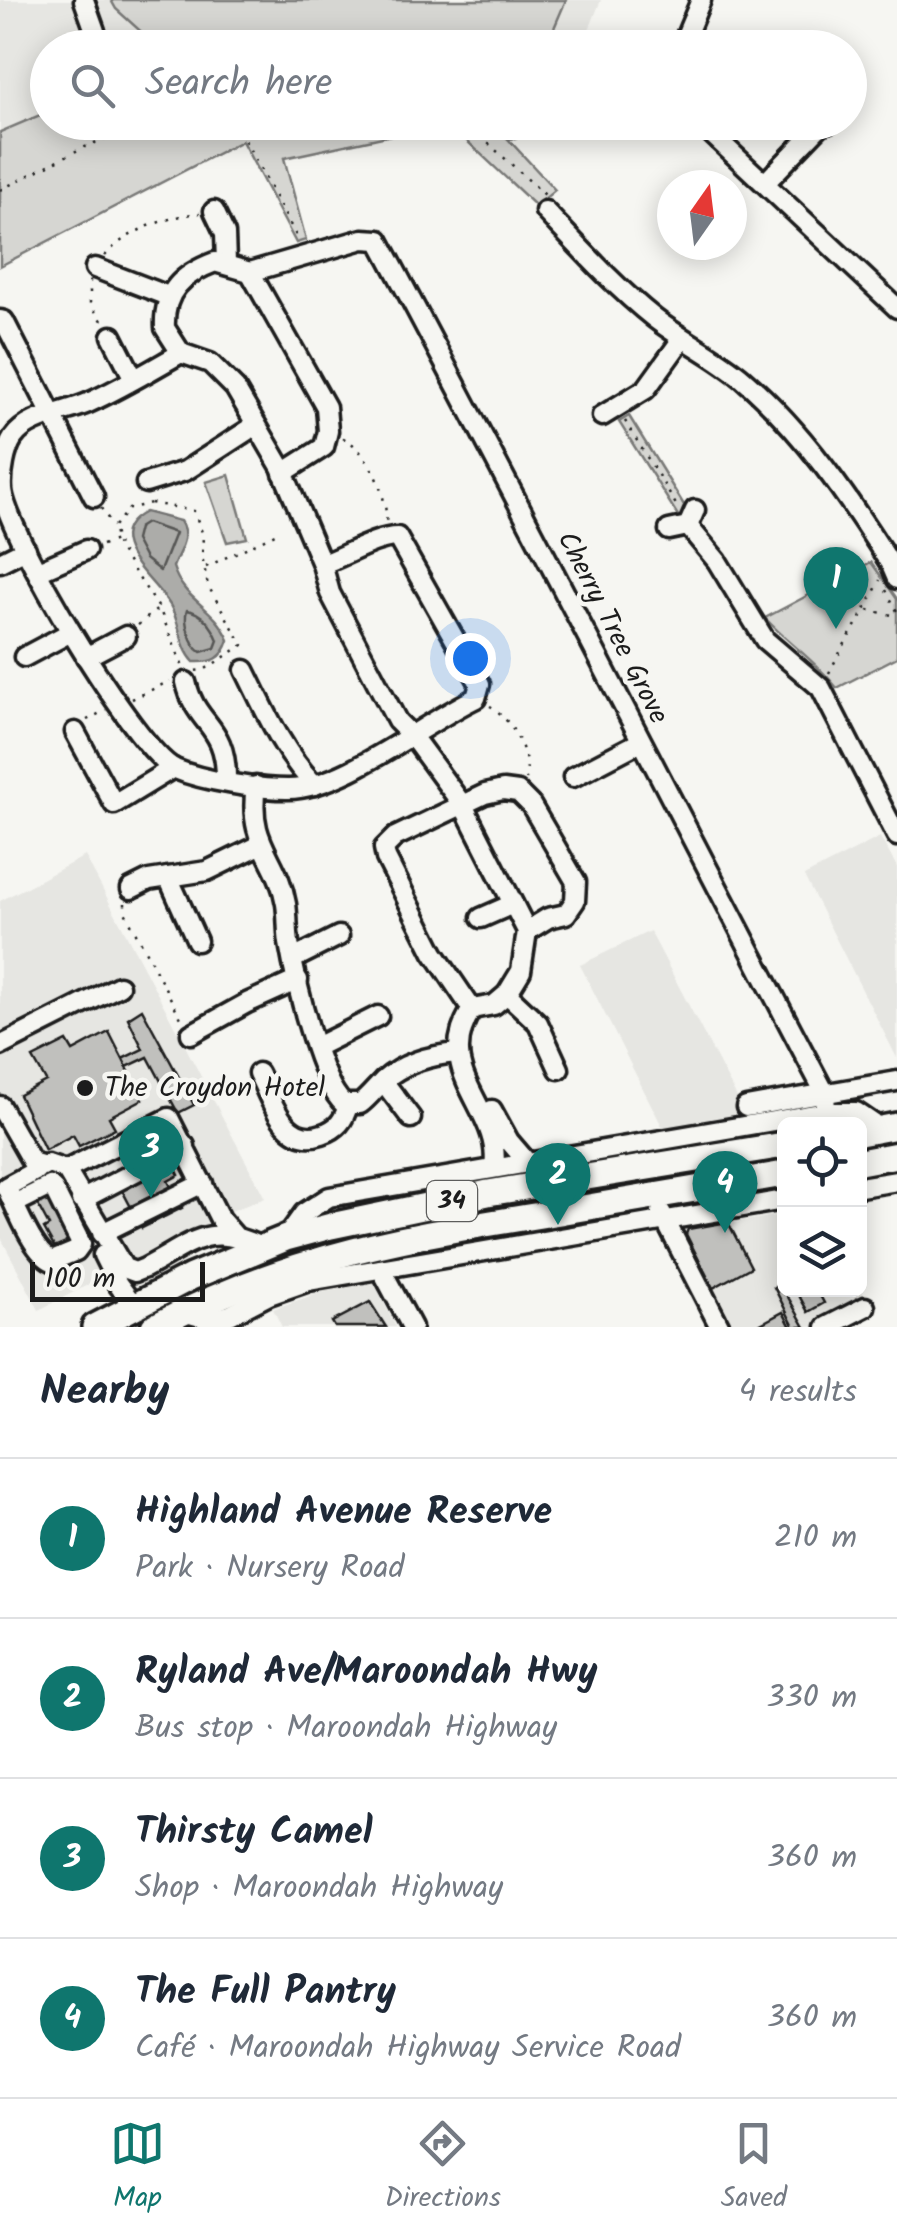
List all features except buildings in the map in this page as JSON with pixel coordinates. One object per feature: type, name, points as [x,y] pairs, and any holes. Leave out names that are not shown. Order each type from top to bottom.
[{"type":"highway","name":"34","points":[[96,1327],[192,1277],[286,1238],[488,1194],[777,1146]]},
{"type":"highway","points":[[867,1161],[897,1156]]},
{"type":"highway","name":"34","points":[[155,1327],[272,1274],[350,1250],[420,1234],[777,1175]]},
{"type":"highway","points":[[587,1178],[592,1206]]},
{"type":"highway","points":[[135,1307],[155,1327]]},
{"type":"street","points":[[84,0],[96,30]]},
{"type":"street","points":[[688,30],[701,0]]},
{"type":"street","points":[[719,140],[897,308]]},
{"type":"street","points":[[766,183],[808,140]]},
{"type":"street","points":[[214,211],[224,234],[226,263]]},
{"type":"street","points":[[543,211],[620,290],[682,340],[740,376],[774,410],[840,487],[897,579]]},
{"type":"street","name":"Cherry Tree Grove","points":[[305,256],[363,239],[379,240],[482,431],[825,1102]]},
{"type":"street","points":[[305,256],[250,272],[215,262],[198,268],[177,282],[168,296],[164,328],[181,353],[210,363],[235,388],[283,473],[322,564],[330,594],[397,721],[464,807],[527,931],[521,972],[507,994],[494,1006],[472,1008]]},
{"type":"street","points":[[95,268],[168,296]]},
{"type":"street","points":[[250,272],[326,407],[328,430],[324,447],[283,473]]},
{"type":"street","points":[[0,320],[94,497]]},
{"type":"street","points":[[112,336],[134,380]]},
{"type":"street","points":[[610,412],[646,389],[682,340]]},
{"type":"street","points":[[181,353],[84,405],[49,414],[14,436],[2,475],[2,491],[26,549],[86,658],[116,705],[173,768],[290,790],[314,784],[412,736],[476,698],[480,684],[396,537],[384,537],[322,564]]},
{"type":"street","points":[[146,483],[185,470],[256,425]]},
{"type":"street","points":[[669,530],[692,518],[765,640],[822,688],[897,836]]},
{"type":"street","points":[[0,562],[26,549]]},
{"type":"street","points":[[38,571],[86,550]]},
{"type":"street","points":[[24,657],[71,632]]},
{"type":"street","points":[[86,658],[126,636]]},
{"type":"street","points":[[245,670],[278,735],[298,768],[314,784]]},
{"type":"street","points":[[186,682],[191,702],[219,736],[226,757],[226,781]]},
{"type":"street","points":[[75,732],[114,804],[173,768]]},
{"type":"street","points":[[574,777],[640,742]]},
{"type":"street","points":[[256,786],[254,817],[260,845],[286,902],[293,959],[316,1047],[340,1101],[348,1105],[364,1102],[383,1081],[422,1059],[459,1053]]},
{"type":"street","points":[[472,1008],[434,952],[384,848],[395,837],[485,794],[504,790],[521,795],[531,805],[576,882],[575,901],[566,914],[548,918],[527,931]]},
{"type":"street","points":[[131,889],[149,880],[207,871],[260,845]]},
{"type":"street","points":[[168,876],[197,941]]},
{"type":"street","points":[[481,918],[512,904]]},
{"type":"street","points":[[293,959],[339,936]]},
{"type":"street","points":[[191,1034],[298,980]]},
{"type":"street","points":[[0,1046],[119,986]]},
{"type":"street","points":[[507,994],[538,1023],[559,1069]]},
{"type":"street","points":[[472,1008],[461,1030],[460,1068],[497,1147],[494,1168]]},
{"type":"street","points":[[316,1047],[378,1016]]},
{"type":"street","points":[[459,1053],[509,1141],[527,1162]]},
{"type":"street","points":[[258,1073],[283,1122],[298,1135],[309,1137],[335,1128],[345,1117],[348,1105]]},
{"type":"street","points":[[383,1081],[411,1118]]},
{"type":"street","points":[[286,1238],[304,1213],[329,1197],[690,1136],[897,1081]]},
{"type":"street","points":[[746,1107],[825,1102],[886,1128]]},
{"type":"street","points":[[0,1106],[32,1162],[66,1170],[118,1262],[135,1272],[212,1233],[234,1234]]},
{"type":"street","points":[[66,1170],[169,1118],[220,1219],[234,1234],[261,1247]]},
{"type":"street","points":[[637,1144],[664,1164],[690,1136]]},
{"type":"street","points":[[81,1200],[184,1146]]},
{"type":"street","points":[[14,1204],[50,1186],[80,1240],[80,1248],[57,1261],[44,1259],[38,1250],[14,1204],[6,1188],[42,1165]]},
{"type":"street","points":[[100,1228],[201,1178]]},
{"type":"street","points":[[867,1187],[897,1181]]},
{"type":"street","points":[[656,1196],[664,1222],[720,1327]]},
{"type":"street","points":[[81,1200],[81,1212],[117,1284],[135,1307]]},
{"type":"street","points":[[183,1312],[212,1320],[309,1281],[777,1201]]},
{"type":"street","points":[[381,1268],[412,1327]]},
{"type":"street","points":[[826,1327],[865,1307]]},
{"type":"path","points":[[0,190],[102,140]]},
{"type":"path","points":[[244,140],[305,256]]},
{"type":"path","points":[[481,140],[543,211]]},
{"type":"path","points":[[112,336],[90,304],[89,283],[95,268],[113,247],[163,219],[214,211]]},
{"type":"path","points":[[610,412],[677,508],[692,518]]},
{"type":"path","points":[[328,430],[352,442],[368,466],[387,517],[384,537]]},
{"type":"path","points":[[94,497],[159,608],[185,672],[204,670],[243,645],[208,586],[203,535],[194,511],[151,503],[129,510],[114,528]]},
{"type":"path","points":[[204,568],[276,533]]},
{"type":"path","points":[[86,550],[116,540]]},
{"type":"path","points":[[822,688],[842,646],[867,610],[880,578],[897,614]]},
{"type":"path","points":[[126,636],[159,608]]},
{"type":"path","points":[[867,610],[897,614]]},
{"type":"path","points":[[476,698],[498,711],[522,748],[529,765],[521,795]]},
{"type":"path","points":[[131,889],[132,895],[125,900],[125,912],[191,1034]]},
{"type":"shaded area","points":[[0,0],[601,0],[589,30],[30,30],[30,119],[0,132]]},
{"type":"shaded area","points":[[111,0],[566,0],[553,30],[139,30]]},
{"type":"shaded area","points":[[30,119],[30,140],[368,140],[284,158],[306,240],[296,243],[242,141],[0,266],[0,132]]},
{"type":"shaded area","points":[[466,140],[509,140],[555,190],[536,206]]},
{"type":"shaded area","points":[[629,416],[687,510],[680,519],[619,422]]},
{"type":"shaded area","points":[[229,475],[247,538],[227,542],[206,482]]},
{"type":"shaded area","points":[[871,562],[897,599],[897,657],[837,688],[765,618]]},
{"type":"shaded area","points":[[880,837],[897,867],[897,1058],[804,876]]},
{"type":"shaded area","points":[[85,856],[265,1198],[231,1211],[39,1310],[0,1236],[0,901]]},
{"type":"shaded area","points":[[650,931],[745,1113],[663,1128],[580,965]]},
{"type":"shaded area","points":[[777,1215],[777,1297],[865,1297],[871,1309],[836,1327],[733,1327],[683,1232]]},
{"type":"shaded area","points":[[374,1283],[396,1327],[282,1327],[273,1309],[321,1292]]},
{"type":"water","points":[[145,512],[180,521],[183,527],[183,544],[173,567],[184,588],[223,628],[229,640],[216,659],[194,662],[185,649],[170,605],[132,558],[125,533],[131,522]]},
{"type":"place","name":"Highland Avenue Reserve","points":[[836,629]]},
{"type":"place","name":"The Croydon Hotel","points":[[85,1088]]},
{"type":"place","name":"Thirsty Camel","points":[[151,1198]]},
{"type":"place","name":"Ryland Ave/Maroondah Hwy","points":[[558,1225]]},
{"type":"place","name":"The Full Pantry","points":[[725,1233]]}]
